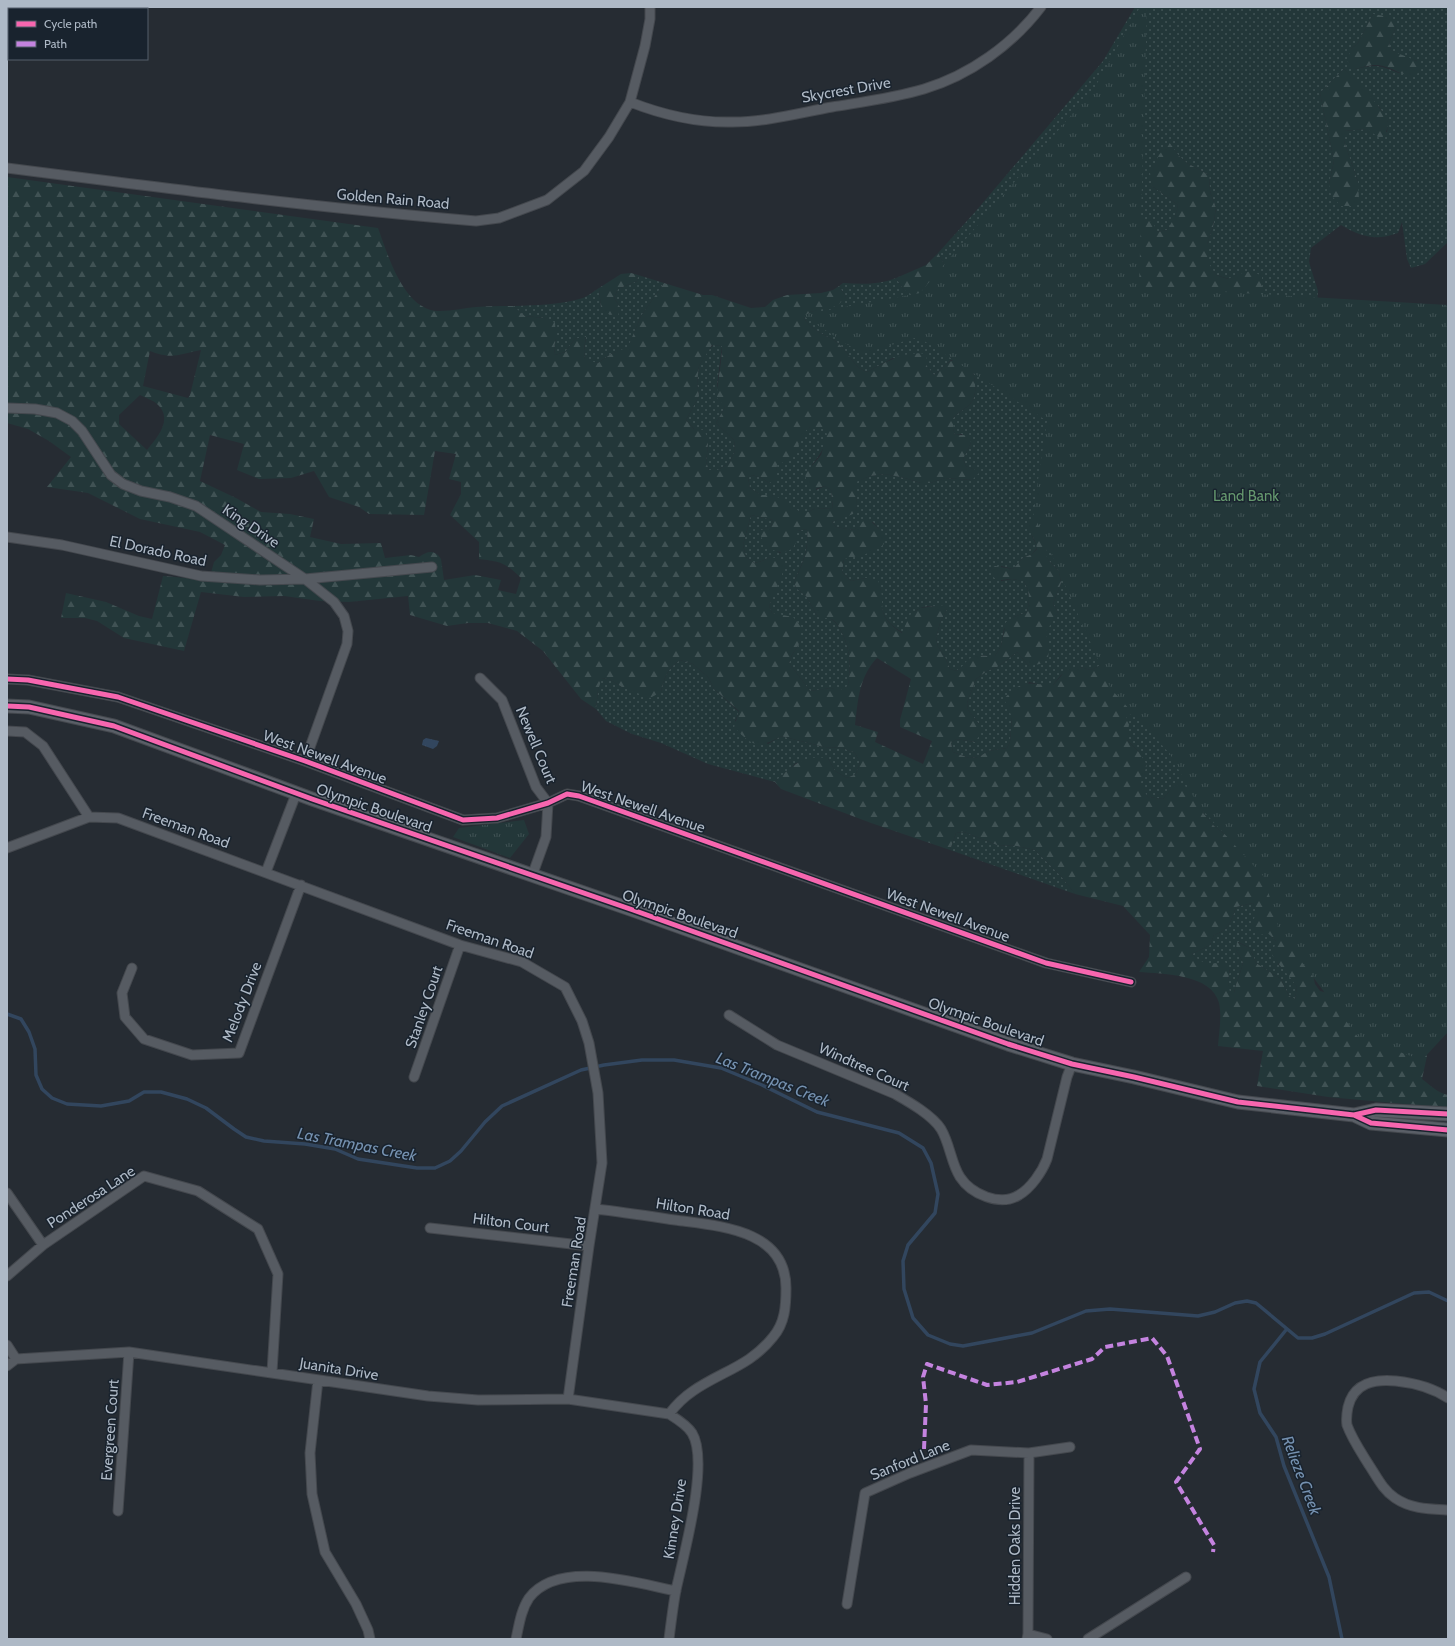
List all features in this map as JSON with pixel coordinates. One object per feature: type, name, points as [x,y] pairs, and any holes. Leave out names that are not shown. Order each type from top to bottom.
[{"type":"main road","name":"Olympic Boulevard","points":[[7,706],[29,707],[114,726],[296,794],[654,917],[1008,1044],[1072,1064],[1238,1102],[1354,1115],[1376,1110],[1448,1114]]},
{"type":"main road","name":"Olympic Boulevard","points":[[1354,1115],[1370,1123],[1448,1130]]},
{"type":"street","name":"Golden Rain Road","points":[[7,168],[246,198],[476,221],[499,218],[547,200],[584,171],[630,102],[645,46],[650,19],[650,7]]},
{"type":"street","name":"Skycrest Drive","points":[[630,102],[645,109],[676,117],[695,120],[733,122],[781,116],[885,98],[924,89],[950,79],[983,61],[1011,40],[1041,7]]},
{"type":"street","name":"King Drive","points":[[7,408],[35,409],[57,413],[72,421],[82,431],[112,475],[123,484],[141,491],[170,497],[196,506],[305,579],[334,602],[344,616],[348,631],[347,644],[304,761]]},
{"type":"street","name":"El Dorado Road","points":[[7,537],[62,545],[201,576],[260,580],[305,579],[432,567]]},
{"type":"street","name":"Newell Court","points":[[480,678],[502,700],[536,787],[548,803],[546,837],[532,876]]},
{"type":"street","name":"West Newell Avenue","points":[[7,679],[28,680],[118,697],[304,761],[463,820],[497,818],[548,803],[567,794],[579,796],[1046,963],[1131,982]]},
{"type":"street","points":[[7,731],[25,732],[43,746],[89,817]]},
{"type":"street","points":[[266,872],[296,794]]},
{"type":"street","name":"Freeman Road","points":[[7,848],[89,817],[118,818],[460,945],[522,962],[565,987],[582,1021],[589,1043],[598,1093],[602,1163],[568,1399]]},
{"type":"street","name":"Melody Drive","points":[[132,968],[122,994],[126,1017],[144,1039],[192,1055],[239,1053],[301,885]]},
{"type":"street","name":"Stanley Court","points":[[414,1077],[460,945]]},
{"type":"street","name":"Windtree Court","points":[[729,1015],[777,1045],[895,1094],[910,1103],[941,1128],[960,1178],[969,1188],[980,1195],[996,1199],[1008,1199],[1019,1195],[1036,1179],[1042,1170],[1047,1160],[1067,1077],[1072,1064]]},
{"type":"street","name":"Ponderosa Lane","points":[[7,1276],[43,1245],[144,1176],[198,1191],[258,1229],[278,1274],[272,1372]]},
{"type":"street","points":[[7,1193],[43,1245]]},
{"type":"street","name":"Hilton Road","points":[[596,1209],[728,1227],[755,1237],[770,1249],[780,1261],[786,1279],[786,1307],[782,1322],[774,1337],[754,1358],[693,1391],[669,1414]]},
{"type":"street","name":"Hilton Court","points":[[430,1228],[589,1246]]},
{"type":"street","points":[[7,1345],[16,1359],[7,1366]]},
{"type":"street","name":"Juanita Drive","points":[[16,1359],[129,1352],[428,1396],[478,1400],[568,1399],[669,1414]]},
{"type":"street","name":"Evergreen Court","points":[[118,1511],[129,1352]]},
{"type":"street","points":[[1448,1398],[1433,1389],[1408,1382],[1381,1379],[1367,1383],[1357,1390],[1350,1402],[1347,1414],[1347,1424],[1354,1440],[1383,1488],[1395,1498],[1409,1505],[1421,1508],[1448,1510]]},
{"type":"street","points":[[318,1380],[310,1453],[312,1494],[325,1552],[356,1604],[368,1630],[370,1639]]},
{"type":"street","name":"Kinney Drive","points":[[669,1414],[681,1422],[692,1434],[696,1446],[698,1464],[691,1527],[676,1591],[669,1639]]},
{"type":"street","points":[[1029,1453],[1070,1448]]},
{"type":"street","name":"Sanford Lane","points":[[847,1604],[865,1493],[910,1472],[971,1450],[1029,1453]]},
{"type":"street","name":"Hidden Oaks Drive","points":[[1027,1637],[1029,1453]]},
{"type":"street","points":[[516,1639],[522,1612],[530,1598],[546,1585],[557,1580],[574,1576],[593,1577],[623,1580],[676,1591]]},
{"type":"street","points":[[1088,1639],[1186,1577]]},
{"type":"street","points":[[1027,1637],[1047,1639]]},
{"type":"green space","points":[[1135,7],[1448,7],[1448,242],[1425,264],[1411,268],[1407,259],[1402,222],[1398,233],[1383,237],[1362,235],[1341,225],[1311,248],[1309,262],[1318,291],[1317,304],[1227,836],[1214,826],[1203,813],[1206,802],[1171,789],[1163,799],[1148,797],[1139,785],[1143,775],[1139,752],[1127,740],[1101,665],[1091,670],[1080,667],[1061,675],[1053,685],[1042,685],[1029,682],[1012,717],[1010,742],[1007,748],[988,751],[979,757],[969,758],[953,752],[951,743],[956,739],[975,742],[979,724],[968,710],[967,703],[976,679],[987,671],[997,667],[1017,652],[1029,666],[1050,623],[1058,612],[1053,604],[1061,583],[1059,571],[1049,561],[1031,534],[1037,548],[1032,554],[1023,558],[1013,569],[1001,566],[1001,581],[1012,579],[1024,581],[1029,596],[1027,612],[1014,617],[1004,629],[1001,646],[995,656],[974,657],[956,671],[950,669],[944,655],[938,647],[936,638],[940,623],[947,609],[930,606],[924,607],[914,613],[903,633],[896,628],[887,619],[882,610],[881,589],[866,578],[851,581],[842,572],[844,559],[879,529],[873,522],[861,525],[854,530],[836,527],[832,522],[853,513],[857,507],[855,482],[870,476],[885,474],[921,483],[930,483],[945,478],[972,480],[975,470],[966,466],[963,459],[971,443],[962,434],[955,435],[953,429],[953,418],[968,406],[974,398],[975,383],[972,367],[951,360],[934,375],[926,365],[893,358],[867,372],[855,364],[839,344],[815,330],[804,318],[810,312],[821,309],[846,297],[839,286],[843,283],[877,283],[896,278],[904,290],[945,266],[938,253],[975,212],[1103,61]],"holes":[[[1373,14],[1396,27],[1389,43],[1391,50],[1401,56],[1417,61],[1399,73],[1377,66],[1368,66],[1355,69],[1351,49],[1358,43]],[[1344,69],[1380,108],[1388,122],[1387,132],[1367,129],[1344,131],[1344,141],[1358,182],[1329,184],[1334,161],[1320,93]],[[1169,143],[1179,156],[1187,163],[1209,175],[1210,191],[1216,208],[1213,227],[1207,244],[1207,262],[1216,275],[1229,279],[1238,274],[1133,354],[1157,232],[1167,230],[1175,218],[1178,205],[1152,186]]]},
{"type":"green space","name":"Land Bank","points":[[1140,7],[1147,7],[1139,287],[1448,305],[1448,1032],[1422,1060],[1358,1037],[1280,933],[1264,877],[1198,805],[1170,754],[1111,689],[1033,513],[1047,421],[918,337],[862,354],[802,315],[920,293],[1095,87]]},
{"type":"green space","points":[[1373,14],[1390,17],[1396,27],[1389,43],[1391,50],[1424,66],[1416,75],[1403,74],[1380,65],[1355,69],[1347,61],[1351,49],[1358,43]]},
{"type":"green space","points":[[1344,69],[1376,103],[1388,122],[1387,129],[1381,139],[1367,129],[1344,131],[1344,141],[1358,182],[1359,199],[1354,206],[1341,206],[1331,195],[1329,184],[1334,161],[1320,93]]},
{"type":"green space","points":[[1169,142],[1179,156],[1187,163],[1209,175],[1210,191],[1216,208],[1213,227],[1207,244],[1208,262],[1216,275],[1228,279],[1238,274],[1252,271],[1262,276],[1262,287],[1254,299],[989,325],[1141,218],[1153,222],[1157,232],[1167,230],[1175,217],[1178,205],[1152,186],[1150,173],[1159,155]]},
{"type":"green space","points":[[7,177],[378,228],[399,280],[407,292],[427,309],[449,311],[472,307],[513,306],[525,316],[544,318],[555,323],[555,355],[565,352],[575,339],[586,336],[584,350],[585,360],[598,363],[611,354],[628,347],[641,316],[664,283],[703,295],[712,295],[751,308],[765,307],[773,300],[787,295],[821,293],[833,290],[839,286],[846,297],[837,306],[810,312],[804,318],[815,330],[839,344],[855,364],[862,370],[867,372],[881,364],[903,355],[919,353],[927,354],[926,365],[934,375],[948,363],[955,360],[972,367],[975,388],[974,398],[968,406],[953,418],[953,429],[955,435],[970,435],[971,443],[963,459],[966,466],[976,470],[979,473],[972,480],[945,478],[930,483],[921,483],[885,474],[870,476],[856,482],[857,507],[853,514],[832,522],[836,527],[854,530],[866,518],[885,533],[884,544],[860,556],[844,559],[842,572],[851,581],[866,578],[878,580],[881,589],[882,609],[884,614],[887,620],[902,633],[910,615],[920,608],[945,605],[947,609],[940,623],[936,638],[938,647],[944,655],[950,669],[956,671],[973,657],[995,656],[1001,646],[1006,622],[1027,612],[1029,596],[1024,581],[1011,579],[998,580],[989,570],[995,566],[1013,569],[1023,558],[1032,554],[1037,549],[1028,525],[1030,520],[1041,515],[1049,537],[1046,555],[1049,561],[1059,571],[1061,583],[1053,604],[1058,612],[1046,632],[1049,649],[1048,658],[1040,664],[1029,666],[1017,652],[997,667],[987,671],[976,679],[967,703],[968,710],[979,724],[981,733],[975,742],[956,739],[951,743],[953,752],[969,758],[979,757],[988,751],[1007,748],[1010,742],[1012,717],[1004,699],[1011,692],[1022,685],[1027,684],[1053,685],[1068,668],[1080,667],[1091,670],[1101,665],[1136,713],[1126,716],[1129,724],[1127,740],[1139,752],[1147,765],[1140,785],[1148,797],[1163,799],[1171,789],[1179,784],[1189,788],[1206,802],[1203,813],[1214,826],[1227,836],[1255,844],[1312,970],[1315,984],[1320,991],[1339,996],[1419,1047],[1427,1056],[1422,1079],[1437,1091],[1448,1095],[1448,1108],[1328,1097],[1257,1086],[1263,1051],[1218,1046],[1220,1014],[1219,1003],[1215,993],[1207,986],[1185,977],[1139,972],[1149,957],[1150,935],[1123,906],[1075,894],[1061,876],[1035,850],[1017,846],[997,845],[964,832],[956,833],[950,850],[871,823],[781,789],[775,782],[798,762],[811,758],[828,758],[835,771],[847,778],[856,774],[860,762],[855,753],[843,748],[824,747],[781,736],[761,744],[751,742],[734,727],[739,711],[714,689],[708,677],[693,664],[680,660],[676,663],[667,673],[661,692],[650,698],[622,687],[609,679],[602,678],[598,690],[596,709],[581,699],[543,651],[517,631],[488,623],[468,623],[447,626],[410,615],[408,596],[349,602],[320,601],[284,596],[244,597],[201,592],[184,651],[124,638],[97,621],[85,618],[61,618],[66,593],[106,602],[139,616],[152,619],[163,576],[209,580],[214,562],[221,555],[225,545],[200,532],[140,519],[88,493],[47,487],[71,457],[49,441],[28,429],[7,423]],"holes":[[[712,345],[722,346],[717,398],[725,407],[716,423],[734,440],[735,451],[729,463],[718,470],[709,470],[706,462],[708,444],[705,430],[694,429],[686,420],[699,396],[697,383],[699,366]],[[201,350],[188,398],[143,386],[150,351],[170,356]],[[140,395],[157,404],[162,410],[164,416],[162,428],[147,450],[119,424],[119,415]],[[810,427],[822,427],[827,434],[821,455],[805,474],[807,483],[811,490],[825,486],[831,490],[833,509],[815,508],[809,512],[800,512],[782,499],[772,495],[761,495],[750,488],[748,478],[752,475],[762,478],[769,483],[776,480],[777,464],[785,462],[795,454],[801,438]],[[210,435],[244,444],[237,470],[259,479],[291,478],[314,471],[329,497],[359,507],[369,514],[424,515],[435,451],[456,454],[449,479],[461,482],[461,494],[450,515],[479,542],[479,559],[502,564],[521,578],[516,594],[498,590],[501,580],[475,575],[444,580],[441,559],[434,552],[428,552],[419,557],[411,555],[385,558],[381,543],[341,544],[310,537],[314,519],[290,514],[261,512],[200,481]],[[751,515],[773,520],[771,526],[759,531],[766,545],[772,550],[783,552],[793,549],[797,540],[797,531],[807,529],[805,556],[794,581],[796,588],[806,596],[818,617],[833,620],[840,629],[847,645],[849,658],[850,672],[848,686],[840,690],[831,688],[810,691],[789,663],[801,641],[801,626],[793,617],[772,613],[769,606],[782,575],[784,564],[780,559],[770,557],[754,563],[746,557],[743,545]],[[877,658],[911,679],[900,720],[900,727],[932,741],[923,764],[875,742],[878,732],[855,725],[860,689],[866,673]],[[1253,903],[1256,912],[1251,929],[1257,935],[1269,934],[1276,941],[1272,955],[1297,987],[1295,999],[1289,996],[1281,979],[1256,963],[1250,948],[1237,942],[1236,950],[1243,962],[1234,993],[1230,993],[1228,981],[1230,968],[1225,962],[1207,963],[1203,962],[1192,954],[1210,945],[1214,935],[1227,927],[1236,907]]]},
{"type":"green space","points":[[938,253],[945,266],[916,297],[904,290],[896,278],[926,265]]},
{"type":"green space","points":[[631,273],[638,275],[637,281],[618,289],[614,298],[620,307],[618,316],[608,314],[601,308],[599,288],[621,274]]},
{"type":"green space","points":[[638,275],[664,283],[641,316],[628,348],[611,354],[598,363],[585,361],[584,351],[586,337],[575,339],[565,352],[555,355],[554,347],[556,339],[544,318],[525,316],[513,306],[566,302],[585,297],[599,288],[601,308],[620,307],[614,298],[618,289],[637,281]]},
{"type":"green space","points":[[713,345],[722,346],[717,386],[725,407],[716,423],[734,440],[735,451],[729,463],[718,470],[709,470],[706,462],[708,444],[686,420],[699,396],[697,383],[699,366]]},
{"type":"green space","points":[[822,426],[828,434],[822,451],[812,465],[816,490],[825,486],[831,490],[833,509],[815,508],[809,512],[800,512],[772,495],[761,495],[750,488],[748,478],[752,475],[762,478],[769,483],[776,472],[777,464],[804,431],[810,427]]},
{"type":"green space","points":[[751,515],[773,520],[771,526],[760,531],[767,544],[780,553],[797,540],[797,531],[807,529],[805,556],[794,581],[796,588],[806,596],[818,617],[830,618],[835,623],[847,645],[850,672],[848,686],[840,691],[831,688],[810,691],[789,663],[801,641],[779,615],[772,613],[769,606],[777,584],[770,557],[754,563],[746,557],[743,545]]},
{"type":"green space","points":[[680,660],[693,664],[708,677],[714,689],[739,712],[735,721],[768,744],[781,736],[824,747],[843,748],[855,753],[860,762],[856,774],[847,778],[835,771],[828,758],[796,763],[775,782],[708,764],[661,743],[632,734],[606,721],[596,709],[601,678],[609,679],[622,687],[661,692],[667,673]]},
{"type":"green space","points":[[524,820],[529,834],[510,858],[453,837],[459,828]]},
{"type":"green space","points":[[964,832],[997,845],[1017,846],[1035,850],[1061,876],[1075,894],[950,850],[956,833]]},
{"type":"green space","points":[[1253,903],[1262,924],[1276,941],[1278,964],[1289,974],[1297,987],[1295,999],[1289,996],[1281,979],[1256,963],[1250,948],[1238,942],[1236,950],[1243,962],[1234,993],[1229,993],[1228,981],[1230,968],[1200,962],[1192,954],[1210,945],[1214,935],[1227,927],[1236,907]]},
{"type":"water","points":[[426,738],[439,741],[437,746],[433,749],[422,745],[423,740]]},
{"type":"waterway","name":"Las Trampas Creek","points":[[7,1014],[21,1019],[29,1032],[35,1049],[36,1075],[42,1089],[52,1098],[67,1104],[101,1106],[129,1101],[144,1092],[161,1092],[187,1099],[206,1108],[246,1137],[264,1141],[305,1144],[335,1149],[358,1159],[417,1168],[435,1168],[450,1161],[461,1151],[485,1122],[502,1106],[581,1070],[604,1065],[642,1060],[674,1060],[721,1068],[762,1085],[817,1112],[899,1133],[923,1148],[931,1163],[938,1194],[935,1213],[908,1245],[903,1261],[904,1289],[913,1318],[928,1335],[950,1344],[963,1346],[1032,1333],[1086,1311],[1110,1309],[1198,1316],[1215,1312],[1235,1303],[1247,1301],[1256,1303],[1298,1338],[1312,1338],[1325,1334],[1414,1293],[1429,1292],[1448,1301]]},
{"type":"waterway","name":"Relieze Creek","points":[[1286,1330],[1260,1362],[1254,1389],[1260,1413],[1276,1437],[1284,1466],[1329,1577],[1342,1639]]},
{"type":"marked path","points":[[924,1449],[926,1404],[923,1377],[927,1364],[987,1385],[1017,1382],[1092,1359],[1105,1347],[1152,1338],[1167,1356],[1200,1449],[1176,1482],[1214,1545],[1213,1552]]},
{"type":"cycle path","points":[[7,679],[28,680],[118,697],[305,761],[463,820],[497,818],[548,803],[567,794],[579,796],[1046,963],[1131,982]]},
{"type":"cycle path","points":[[7,706],[29,707],[114,726],[312,799],[633,910],[1008,1044],[1072,1064],[1238,1102],[1354,1115],[1376,1110],[1448,1114]]},
{"type":"cycle path","points":[[1354,1115],[1371,1123],[1448,1130]]}]
